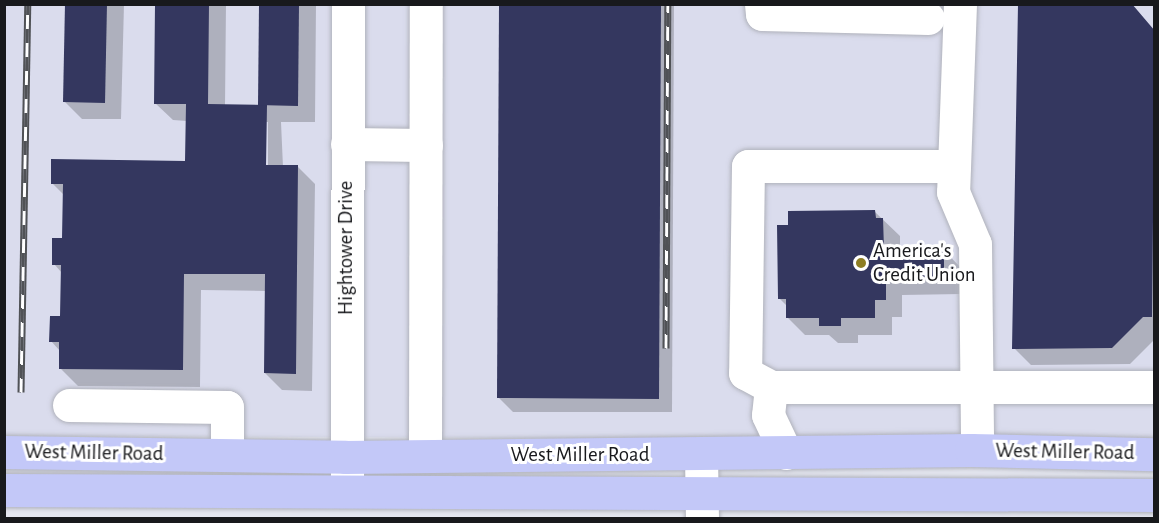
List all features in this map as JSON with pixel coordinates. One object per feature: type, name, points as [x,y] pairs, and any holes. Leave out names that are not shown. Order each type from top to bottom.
[{"type":"main road","name":"West Miller Road","points":[[4,452],[345,457],[701,455],[977,450],[1155,454]]},
{"type":"main road","name":"West Miller Road","points":[[4,490],[346,491],[702,505],[1155,495]]},
{"type":"street","name":"Hightower Drive","points":[[346,491],[348,4]]},
{"type":"street","points":[[425,456],[426,4]]},
{"type":"street","points":[[761,4],[762,14],[928,18]]},
{"type":"street","points":[[960,4],[953,192],[975,244],[979,385],[977,450]]},
{"type":"street","points":[[347,144],[426,145]]},
{"type":"street","points":[[954,166],[748,166],[745,374],[771,387],[979,385],[1155,387]]},
{"type":"street","points":[[771,387],[768,415],[786,453]]},
{"type":"street","points":[[69,405],[227,407],[227,455]]},
{"type":"street","points":[[701,455],[702,505]]},
{"type":"shaded area","points":[[5,5],[1154,5],[1154,440],[5,436]]},
{"type":"building","points":[[65,4],[107,4],[105,103],[63,102]]},
{"type":"building","points":[[155,4],[209,4],[208,104],[267,105],[266,165],[298,165],[296,374],[264,373],[265,274],[184,274],[183,370],[59,369],[59,342],[49,342],[50,316],[60,316],[61,265],[52,265],[52,238],[62,238],[63,184],[51,184],[51,159],[185,161],[186,104],[154,104]]},
{"type":"building","points":[[259,4],[299,4],[298,106],[258,105]]},
{"type":"building","points":[[499,4],[661,4],[659,399],[497,398]]},
{"type":"building","points":[[1018,4],[1132,4],[1155,31],[1152,317],[1143,317],[1112,348],[1012,349]]},
{"type":"building","name":"America's Credit Union","points":[[875,210],[876,218],[883,218],[884,249],[944,248],[944,278],[886,278],[886,300],[875,300],[875,318],[841,318],[841,326],[819,326],[819,318],[786,318],[786,299],[778,299],[777,225],[788,225],[788,211]]},
{"type":"railway","points":[[21,392],[28,4]]},
{"type":"railway","points":[[666,348],[668,4]]},
{"type":"place","name":"America's Credit Union","points":[[861,263]]}]
